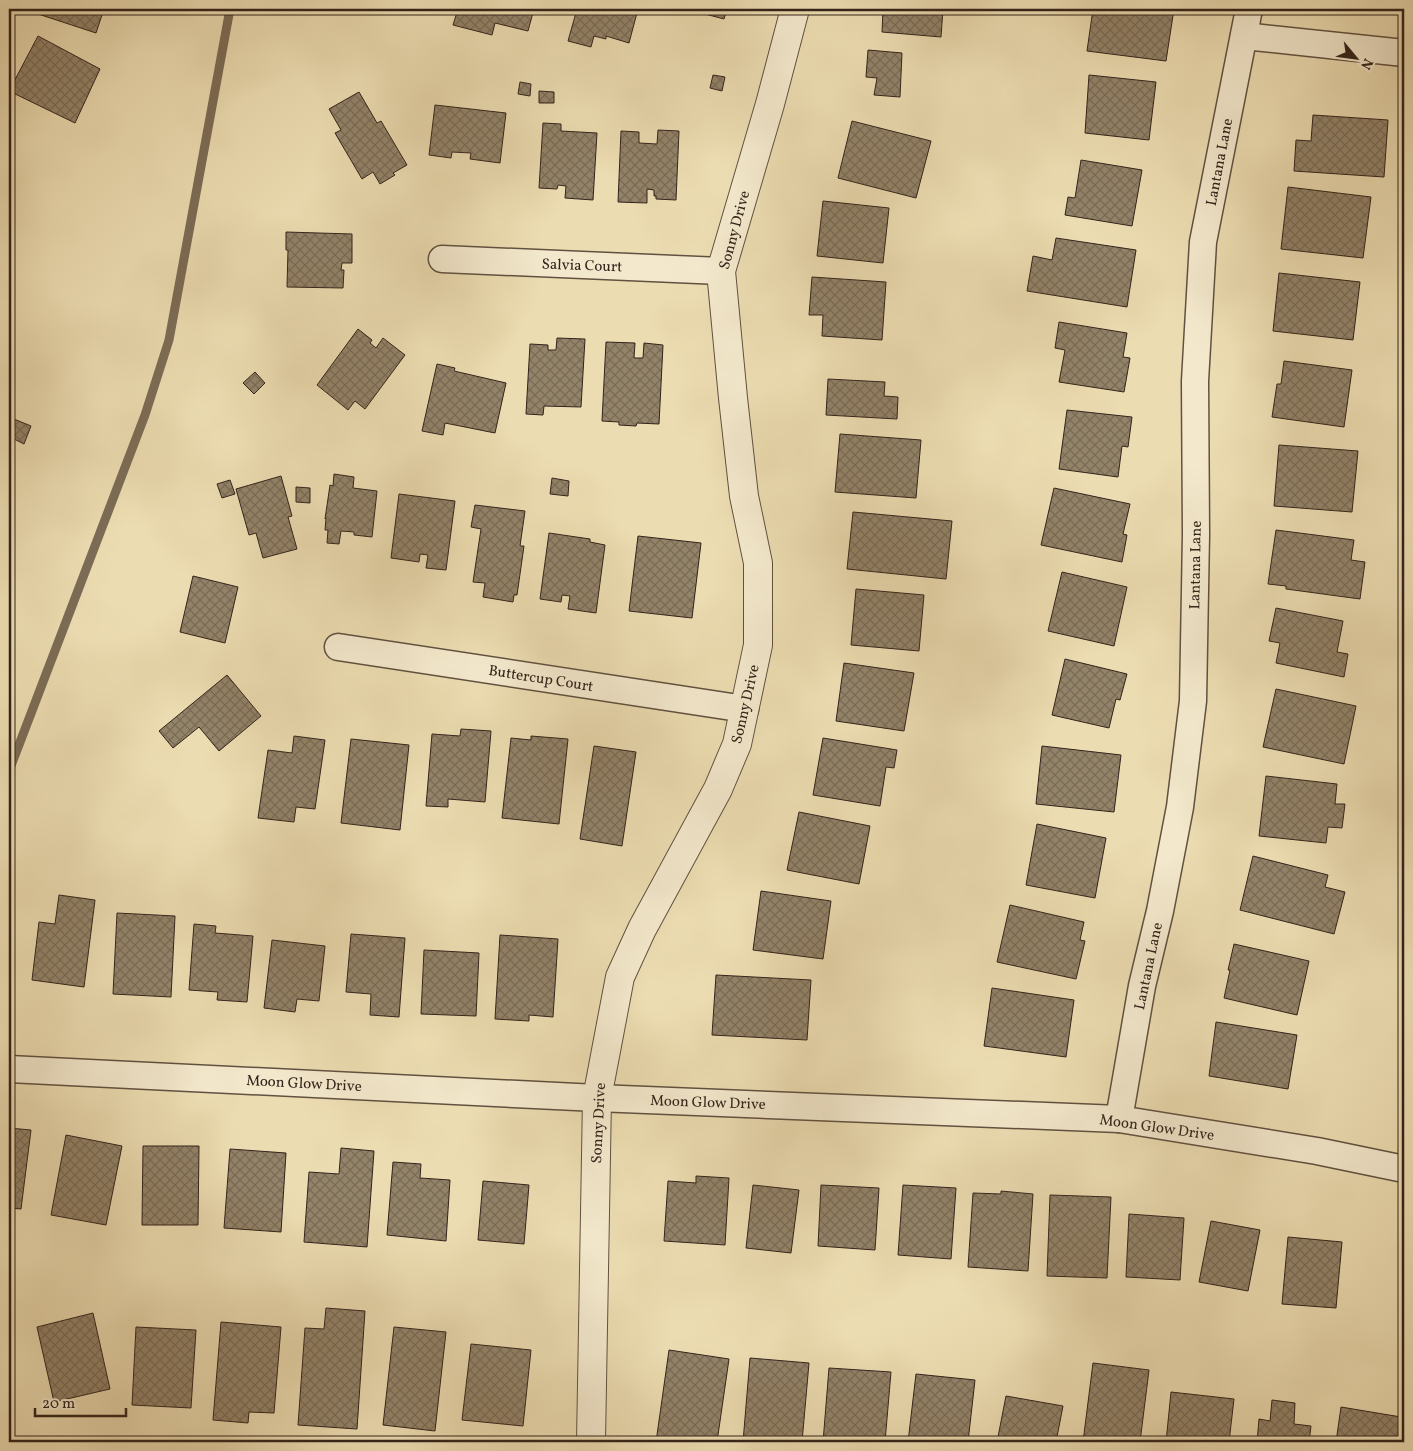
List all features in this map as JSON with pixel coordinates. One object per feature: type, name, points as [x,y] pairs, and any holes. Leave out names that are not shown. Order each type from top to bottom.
[{"type":"street","name":"Sonny Drive","points":[[591,1442],[597,1098],[620,977],[642,929],[718,789],[737,744],[758,645],[758,563],[744,496],[721,271],[770,104],[795,9]]},
{"type":"street","name":"Lantana Lane","points":[[1119,1119],[1142,986],[1160,911],[1180,806],[1193,701],[1196,534],[1195,381],[1203,242],[1249,9]]},
{"type":"street","points":[[1244,36],[1404,53]]},
{"type":"street","name":"Salvia Court","points":[[442,259],[721,271]]},
{"type":"street","name":"Buttercup Court","points":[[338,647],[745,709]]},
{"type":"street","name":"Moon Glow Drive","points":[[9,1069],[597,1098],[1119,1119],[1317,1151],[1404,1169]]},
{"type":"building","points":[[33,9],[104,9],[96,33],[32,12]]},
{"type":"building","points":[[458,9],[534,9],[528,31],[495,23],[492,35],[453,25]]},
{"type":"building","points":[[577,9],[638,9],[629,43],[606,36],[606,39],[594,36],[591,47],[568,41]]},
{"type":"building","points":[[707,9],[727,9],[724,19],[705,14]]},
{"type":"building","points":[[883,9],[943,9],[941,37],[882,32]]},
{"type":"building","points":[[1093,9],[1174,9],[1166,61],[1087,51]]},
{"type":"building","points":[[38,36],[100,69],[75,123],[9,91]]},
{"type":"building","points":[[868,50],[902,53],[900,97],[874,95],[877,78],[866,77]]},
{"type":"building","points":[[713,75],[725,77],[722,91],[710,88]]},
{"type":"building","points":[[1089,75],[1156,82],[1149,140],[1085,133]]},
{"type":"building","points":[[520,82],[531,84],[530,96],[518,94]]},
{"type":"building","points":[[539,91],[554,92],[554,103],[539,103]]},
{"type":"building","points":[[359,92],[377,123],[381,121],[407,165],[393,173],[395,175],[380,184],[373,172],[362,179],[335,133],[341,130],[329,109]]},
{"type":"building","points":[[435,105],[506,113],[500,163],[470,159],[471,153],[452,152],[451,158],[429,155]]},
{"type":"building","points":[[1313,115],[1388,120],[1384,177],[1294,171],[1296,140],[1311,141]]},
{"type":"building","points":[[852,121],[931,141],[916,198],[838,178]]},
{"type":"building","points":[[543,123],[561,124],[561,131],[597,133],[593,200],[565,198],[566,186],[558,185],[557,189],[539,188]]},
{"type":"building","points":[[658,130],[679,131],[676,200],[656,199],[654,190],[647,189],[647,203],[618,202],[621,131],[639,132],[639,143],[657,144]]},
{"type":"building","points":[[1081,160],[1142,170],[1132,226],[1065,215],[1068,197],[1075,198]]},
{"type":"building","points":[[1288,187],[1371,197],[1363,258],[1281,249]]},
{"type":"building","points":[[823,201],[889,208],[883,263],[817,256]]},
{"type":"building","points":[[286,232],[352,234],[352,263],[342,263],[341,270],[344,270],[343,288],[287,287],[288,250],[286,250]]},
{"type":"building","points":[[1056,238],[1136,250],[1127,307],[1027,291],[1033,256],[1052,260]]},
{"type":"building","points":[[1279,273],[1360,282],[1353,340],[1273,331]]},
{"type":"building","points":[[812,277],[886,282],[882,340],[822,336],[823,315],[809,315]]},
{"type":"building","points":[[1059,322],[1127,333],[1123,357],[1130,358],[1124,392],[1059,382],[1065,350],[1055,348]]},
{"type":"building","points":[[358,329],[372,340],[370,343],[376,348],[383,338],[405,355],[365,409],[355,401],[348,410],[317,385]]},
{"type":"building","points":[[557,338],[585,339],[581,407],[544,406],[543,415],[526,414],[530,344],[548,345],[548,350],[556,350]]},
{"type":"building","points":[[606,342],[635,343],[634,358],[643,358],[644,343],[663,345],[659,424],[637,423],[636,426],[602,421]]},
{"type":"building","points":[[1284,361],[1352,370],[1344,427],[1272,417],[1277,384],[1281,384]]},
{"type":"building","points":[[437,364],[455,368],[454,371],[506,383],[495,433],[445,423],[443,435],[422,431]]},
{"type":"building","points":[[255,372],[265,383],[254,394],[243,383]]},
{"type":"building","points":[[828,379],[885,382],[884,396],[898,397],[897,419],[826,415]]},
{"type":"building","points":[[1067,410],[1132,417],[1128,447],[1122,446],[1118,477],[1059,469]]},
{"type":"building","points":[[9,417],[31,426],[24,444],[14,439],[9,452]]},
{"type":"building","points":[[840,434],[921,440],[916,498],[835,492]]},
{"type":"building","points":[[1279,445],[1358,451],[1352,512],[1274,506]]},
{"type":"building","points":[[334,474],[354,477],[353,488],[377,491],[372,537],[341,531],[339,544],[327,543],[328,530],[325,530],[325,519],[330,485],[333,486]]},
{"type":"building","points":[[281,476],[292,516],[288,517],[297,549],[263,558],[256,533],[249,535],[236,489]]},
{"type":"building","points":[[552,478],[569,481],[568,496],[550,494]]},
{"type":"building","points":[[230,480],[235,494],[222,498],[217,484]]},
{"type":"building","points":[[296,487],[310,488],[310,503],[296,502]]},
{"type":"building","points":[[1054,488],[1130,504],[1123,534],[1127,535],[1122,562],[1041,545]]},
{"type":"building","points":[[399,494],[455,501],[446,570],[426,568],[428,555],[420,554],[419,562],[391,558]]},
{"type":"building","points":[[475,505],[525,511],[520,546],[524,546],[517,595],[514,595],[513,602],[483,597],[485,583],[473,582],[481,529],[471,527]]},
{"type":"building","points":[[853,512],[952,521],[946,579],[847,569]]},
{"type":"building","points":[[1276,530],[1354,540],[1351,560],[1365,562],[1360,599],[1286,589],[1286,586],[1268,584]]},
{"type":"building","points":[[549,533],[590,539],[590,542],[605,545],[596,613],[568,609],[570,596],[562,595],[561,602],[540,599]]},
{"type":"building","points":[[638,536],[701,543],[692,618],[629,611]]},
{"type":"building","points":[[1062,572],[1127,587],[1114,646],[1048,631]]},
{"type":"building","points":[[193,576],[238,587],[225,643],[180,632]]},
{"type":"building","points":[[856,589],[924,595],[919,651],[851,645]]},
{"type":"building","points":[[1276,608],[1343,621],[1337,652],[1348,654],[1344,677],[1276,663],[1280,643],[1269,641]]},
{"type":"building","points":[[1065,659],[1127,674],[1120,700],[1116,699],[1109,728],[1052,715]]},
{"type":"building","points":[[844,663],[914,673],[904,731],[836,721]]},
{"type":"building","points":[[227,675],[261,716],[219,751],[199,727],[173,748],[159,731]]},
{"type":"building","points":[[1276,689],[1356,706],[1344,764],[1263,747]]},
{"type":"building","points":[[461,729],[491,731],[485,802],[448,799],[448,807],[426,806],[432,734],[460,736]]},
{"type":"building","points":[[294,736],[325,740],[315,809],[296,807],[294,822],[258,818],[268,750],[292,753]]},
{"type":"building","points":[[531,736],[568,739],[559,824],[502,818],[511,738],[531,740]]},
{"type":"building","points":[[823,738],[897,750],[894,768],[886,767],[880,806],[813,795]]},
{"type":"building","points":[[351,739],[409,745],[400,830],[341,823]]},
{"type":"building","points":[[594,746],[636,752],[622,846],[580,839]]},
{"type":"building","points":[[1042,746],[1121,755],[1114,812],[1036,804]]},
{"type":"building","points":[[1266,776],[1337,784],[1335,804],[1345,804],[1342,828],[1328,827],[1326,843],[1259,836]]},
{"type":"building","points":[[799,812],[870,826],[859,884],[787,870]]},
{"type":"building","points":[[1037,824],[1106,838],[1095,898],[1026,885]]},
{"type":"building","points":[[1253,856],[1328,875],[1325,887],[1345,892],[1334,934],[1240,910]]},
{"type":"building","points":[[761,891],[831,901],[823,959],[753,950]]},
{"type":"building","points":[[59,895],[95,900],[84,987],[32,980],[39,922],[55,924]]},
{"type":"building","points":[[1010,905],[1084,922],[1080,940],[1085,941],[1076,979],[997,962]]},
{"type":"building","points":[[117,913],[175,916],[171,997],[113,994]]},
{"type":"building","points":[[194,924],[216,926],[215,933],[253,936],[247,1002],[217,1000],[218,992],[189,990]]},
{"type":"building","points":[[351,934],[405,938],[399,1017],[370,1015],[371,994],[346,992]]},
{"type":"building","points":[[500,935],[558,939],[553,1017],[529,1015],[529,1021],[495,1019]]},
{"type":"building","points":[[272,940],[325,946],[319,1001],[297,999],[295,1012],[264,1008]]},
{"type":"building","points":[[1234,944],[1309,961],[1297,1015],[1224,998]]},
{"type":"building","points":[[424,950],[479,953],[476,1016],[421,1014]]},
{"type":"building","points":[[716,975],[811,980],[807,1040],[712,1035]]},
{"type":"building","points":[[992,988],[1074,1000],[1066,1057],[984,1046]]},
{"type":"building","points":[[1216,1022],[1297,1035],[1288,1089],[1209,1076]]},
{"type":"building","points":[[9,1128],[31,1130],[21,1209],[9,1208]]},
{"type":"building","points":[[66,1135],[122,1146],[106,1225],[51,1215]]},
{"type":"building","points":[[143,1146],[199,1146],[198,1225],[142,1225]]},
{"type":"building","points":[[341,1148],[374,1151],[367,1247],[304,1242],[309,1172],[339,1174]]},
{"type":"building","points":[[230,1149],[286,1153],[281,1232],[224,1228]]},
{"type":"building","points":[[393,1162],[421,1164],[420,1178],[450,1180],[446,1241],[387,1235]]},
{"type":"building","points":[[696,1176],[729,1178],[725,1245],[664,1241],[668,1181],[696,1183]]},
{"type":"building","points":[[483,1181],[529,1185],[524,1244],[478,1240]]},
{"type":"building","points":[[753,1185],[799,1190],[791,1253],[746,1248]]},
{"type":"building","points":[[821,1185],[879,1188],[875,1250],[818,1246]]},
{"type":"building","points":[[903,1185],[956,1188],[951,1259],[898,1255]]},
{"type":"building","points":[[1001,1191],[1033,1194],[1028,1271],[968,1267],[973,1193],[1001,1194]]},
{"type":"building","points":[[1050,1195],[1111,1197],[1107,1278],[1047,1276]]},
{"type":"building","points":[[1129,1214],[1184,1218],[1180,1280],[1126,1277]]},
{"type":"building","points":[[1211,1221],[1260,1230],[1248,1291],[1199,1282]]},
{"type":"building","points":[[1288,1237],[1342,1242],[1336,1308],[1282,1304]]},
{"type":"building","points":[[326,1308],[365,1311],[357,1429],[298,1425],[305,1328],[324,1329]]},
{"type":"building","points":[[93,1313],[110,1389],[54,1402],[37,1327]]},
{"type":"building","points":[[221,1322],[281,1327],[274,1413],[249,1412],[248,1423],[213,1420]]},
{"type":"building","points":[[136,1327],[196,1330],[191,1408],[132,1405]]},
{"type":"building","points":[[394,1327],[446,1332],[435,1431],[383,1425]]},
{"type":"building","points":[[471,1344],[531,1350],[523,1426],[462,1420]]},
{"type":"building","points":[[669,1350],[729,1359],[717,1442],[656,1442]]},
{"type":"building","points":[[750,1358],[809,1363],[802,1442],[743,1442]]},
{"type":"building","points":[[1093,1363],[1149,1370],[1140,1442],[1083,1442]]},
{"type":"building","points":[[829,1368],[891,1372],[885,1442],[823,1442]]},
{"type":"building","points":[[916,1374],[975,1380],[968,1442],[908,1442]]},
{"type":"building","points":[[1171,1392],[1234,1399],[1229,1442],[1166,1442]]},
{"type":"building","points":[[1006,1396],[1063,1406],[1056,1442],[997,1442]]},
{"type":"building","points":[[1272,1400],[1295,1403],[1294,1424],[1311,1426],[1309,1442],[1257,1442],[1259,1419],[1270,1421]]},
{"type":"building","points":[[1341,1407],[1401,1417],[1397,1442],[1336,1442]]},
{"type":"waterway","points":[[9,771],[145,415],[169,340],[230,9]]}]
